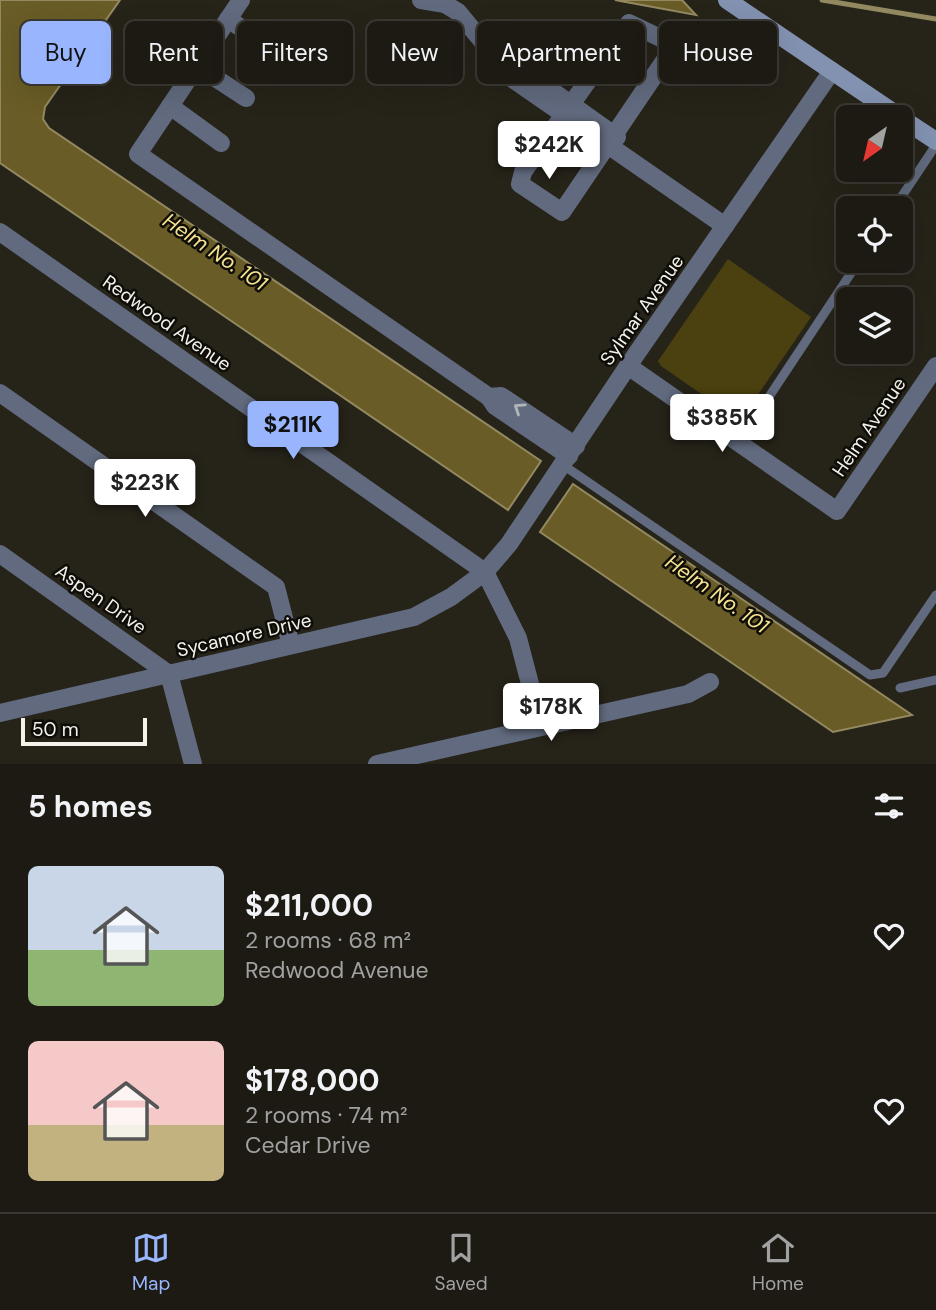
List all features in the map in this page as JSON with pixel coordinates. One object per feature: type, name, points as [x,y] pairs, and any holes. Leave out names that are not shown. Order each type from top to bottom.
[{"type":"main road","points":[[727,0],[882,105]]},
{"type":"main road","points":[[914,127],[936,143]]},
{"type":"street","points":[[223,27],[241,0]]},
{"type":"street","points":[[421,0],[445,4],[458,12],[488,48],[492,62],[504,73],[567,109],[729,221]]},
{"type":"street","points":[[228,19],[237,25]]},
{"type":"street","points":[[629,23],[675,45],[610,139],[562,212],[520,184],[523,172],[629,23]]},
{"type":"street","name":"Sylmar Avenue","points":[[485,572],[509,544],[628,366],[832,71]]},
{"type":"street","points":[[223,83],[246,98]]},
{"type":"street","points":[[185,84],[138,154],[489,397],[495,406],[569,456]]},
{"type":"street","points":[[170,106],[221,143]]},
{"type":"street","name":"Redwood Avenue","points":[[0,232],[485,572],[518,638],[541,726]]},
{"type":"street","points":[[628,366],[739,442]]},
{"type":"street","name":"Helm Avenue","points":[[739,442],[837,512],[936,366]]},
{"type":"street","points":[[0,393],[276,587],[291,645]]},
{"type":"street","name":"Aspen Drive","points":[[0,554],[169,674]]},
{"type":"street","name":"Sycamore Drive","points":[[0,713],[414,617],[451,597],[485,572]]},
{"type":"street","points":[[169,674],[192,764]]},
{"type":"street","points":[[377,764],[688,694],[710,682]]},
{"type":"lane","points":[[902,196],[936,143]]},
{"type":"lane","points":[[739,442],[851,273]]},
{"type":"lane","points":[[569,456],[870,675],[883,673],[936,595]]},
{"type":"lane","points":[[900,688],[936,680]]},
{"type":"shaded area","points":[[728,259],[811,317],[740,421],[661,366],[658,361]]},
{"type":"water","name":"Helm No. 101","points":[[0,0],[120,0],[105,21],[21,21],[21,84],[61,84],[45,107],[43,119],[49,128],[541,461],[508,510],[0,163]]},
{"type":"water","points":[[615,0],[682,0],[696,15]]},
{"type":"water","name":"Helm No. 101","points":[[573,484],[912,715],[833,732],[540,532]]},
{"type":"waterway","points":[[822,0],[936,19]]}]
